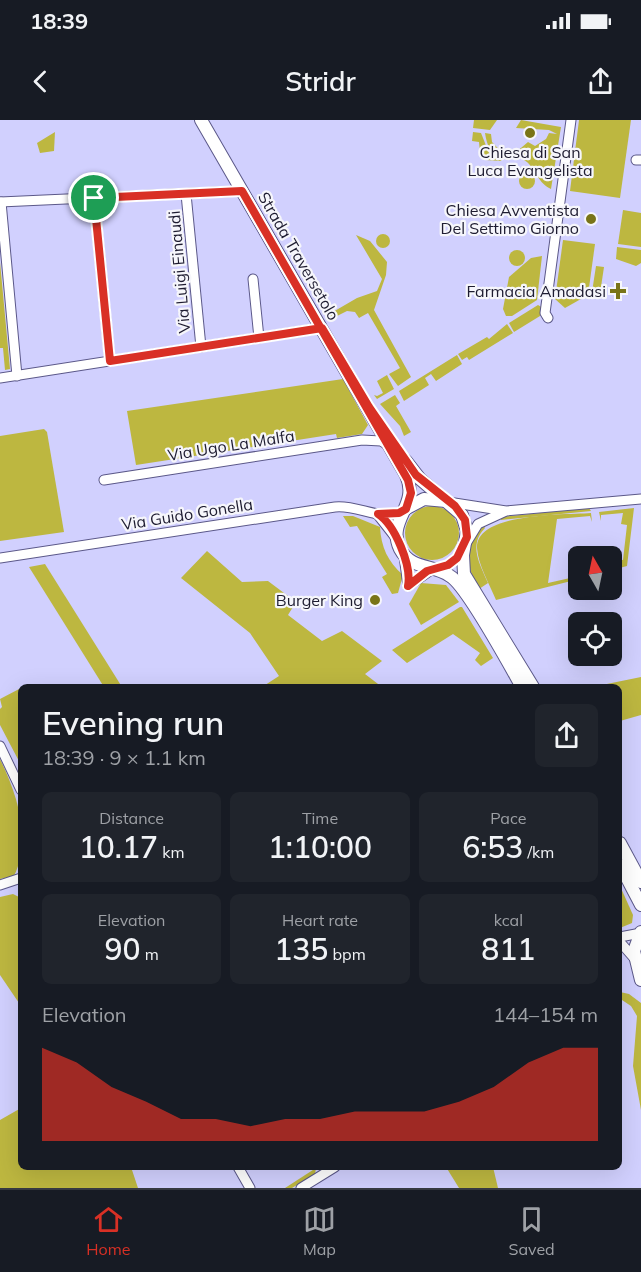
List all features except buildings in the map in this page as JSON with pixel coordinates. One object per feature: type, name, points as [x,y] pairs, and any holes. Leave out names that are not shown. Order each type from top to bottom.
[{"type":"main road","name":"Strada Traversetolo","points":[[201,120],[410,484],[410,498],[398,523],[397,539]]},
{"type":"main road","name":"Strada Traversetolo","points":[[381,437],[420,479],[459,510],[465,520],[463,565],[466,577],[531,684]]},
{"type":"main road","points":[[406,509],[424,499],[435,498],[448,502]]},
{"type":"main road","points":[[397,539],[403,554],[415,564],[434,568],[450,575],[459,585],[520,684]]},
{"type":"main road","points":[[434,568],[453,562],[465,545]]},
{"type":"main road","points":[[622,847],[641,882]]},
{"type":"main road","points":[[622,869],[641,904]]},
{"type":"main road","points":[[641,932],[635,944],[634,958],[641,980]]},
{"type":"street","points":[[548,318],[545,313],[570,122]]},
{"type":"street","points":[[17,376],[0,202],[242,191]]},
{"type":"street","name":"Via Luigi Einaudi","points":[[186,194],[201,347]]},
{"type":"street","points":[[94,198],[110,361]]},
{"type":"street","points":[[253,279],[259,338]]},
{"type":"street","points":[[0,378],[322,328]]},
{"type":"street","name":"Via Ugo La Malfa","points":[[104,480],[381,437]]},
{"type":"street","points":[[448,502],[506,512],[641,499]]},
{"type":"street","name":"Via Guido Gonella","points":[[0,558],[335,507],[352,507],[378,514],[399,513],[406,509]]},
{"type":"street","points":[[465,545],[478,524],[506,512]]},
{"type":"street","points":[[378,514],[397,539]]},
{"type":"street","points":[[403,554],[407,563],[408,586],[434,568]]},
{"type":"street","points":[[0,746],[18,784]]},
{"type":"street","points":[[622,939],[641,932]]},
{"type":"street","points":[[622,943],[634,958]]},
{"type":"street","points":[[240,1170],[250,1188]]},
{"type":"street","points":[[302,1188],[330,1170]]},
{"type":"shaded area","points":[[474,120],[497,120],[490,130],[473,128]]},
{"type":"shaded area","points":[[521,120],[561,127],[551,189],[543,184],[527,162],[510,157],[528,142],[535,146],[546,139],[549,133],[557,134],[549,130],[516,128]]},
{"type":"shaded area","points":[[579,120],[631,120],[620,198],[570,191]]},
{"type":"shaded area","points":[[55,132],[54,151],[40,153],[37,143]]},
{"type":"shaded area","points":[[473,132],[481,133],[489,153],[502,161],[485,160],[480,152],[479,142],[472,141]]},
{"type":"shaded area","points":[[485,133],[491,134],[492,142],[506,157],[492,152]]},
{"type":"shaded area","points":[[527,173],[533,175],[535,181],[533,187],[527,189],[521,187],[519,181],[521,175]]},
{"type":"shaded area","points":[[623,210],[641,213],[641,247],[618,244]]},
{"type":"shaded area","points":[[383,234],[388,236],[390,241],[388,246],[383,248],[378,246],[376,241],[378,236]]},
{"type":"shaded area","points":[[356,235],[370,241],[387,262],[386,275],[374,310],[411,377],[398,386],[389,374],[400,368],[368,313],[359,318],[355,312],[347,311],[329,320],[326,316],[357,298],[377,291],[382,279]]},
{"type":"shaded area","points":[[563,240],[595,244],[588,295],[565,308],[555,299]]},
{"type":"shaded area","points":[[617,247],[641,250],[641,263],[636,266],[616,259]]},
{"type":"shaded area","points":[[517,250],[523,252],[525,258],[523,264],[517,266],[511,264],[509,258],[511,252]]},
{"type":"shaded area","points":[[542,256],[537,300],[512,316],[506,316],[503,309],[509,277],[531,258]]},
{"type":"shaded area","points":[[0,262],[10,369],[5,370],[3,348],[0,348]]},
{"type":"shaded area","points":[[596,266],[604,267],[601,287],[592,292]]},
{"type":"shaded area","points":[[538,305],[543,308],[540,316],[514,332],[509,323]]},
{"type":"shaded area","points":[[507,324],[513,333],[469,360],[467,357],[462,360],[458,354],[487,337],[489,339]]},
{"type":"shaded area","points":[[457,355],[462,364],[436,381],[431,374],[425,378],[429,385],[404,401],[399,391]]},
{"type":"shaded area","points":[[387,375],[394,389],[377,399],[374,395],[383,393],[377,381]]},
{"type":"shaded area","points":[[343,379],[368,425],[362,434],[337,438],[336,434],[136,465],[127,411]]},
{"type":"shaded area","points":[[395,395],[400,403],[396,406],[411,432],[404,436],[400,426],[380,404]]},
{"type":"shaded area","points":[[44,429],[47,432],[64,532],[0,541],[0,436]]},
{"type":"shaded area","points":[[427,506],[437,506],[447,510],[455,518],[459,533],[455,548],[447,556],[437,560],[427,560],[417,556],[409,548],[405,538],[405,528],[409,518],[417,510]]},
{"type":"shaded area","points":[[589,508],[591,511],[501,520],[501,517]]},
{"type":"shaded area","points":[[634,508],[627,566],[622,567],[627,525],[621,524],[623,513],[601,515],[601,521],[599,512]]},
{"type":"shaded area","points":[[591,513],[592,522],[590,516],[557,519],[548,583],[568,578],[568,582],[496,600],[478,554],[477,548],[481,536],[491,528],[506,522],[544,515]]},
{"type":"shaded area","points":[[343,516],[353,516],[380,527],[386,554],[403,575],[398,593],[392,594],[382,577],[387,574],[357,526],[350,527]]},
{"type":"shaded area","points":[[483,525],[485,528],[480,534],[476,548],[488,583],[479,589],[471,573],[469,557],[473,540]]},
{"type":"shaded area","points":[[207,551],[242,582],[268,581],[296,602],[288,615],[322,641],[342,631],[382,661],[365,674],[378,684],[267,684],[279,676],[250,633],[181,578]]},
{"type":"shaded area","points":[[45,564],[120,684],[102,684],[29,567]]},
{"type":"shaded area","points":[[421,583],[446,585],[459,602],[421,625],[409,604]]},
{"type":"shaded area","points":[[460,607],[493,658],[481,666],[475,660],[480,653],[453,634],[407,663],[392,650]]},
{"type":"shaded area","points":[[641,677],[641,715],[622,720],[622,684],[607,684]]},
{"type":"shaded area","points":[[18,690],[18,759],[0,725],[2,707],[0,699]]},
{"type":"shaded area","points":[[0,759],[18,807],[18,865],[14,876],[0,879]]},
{"type":"shaded area","points":[[622,890],[633,915],[632,923],[622,927]]},
{"type":"shaded area","points":[[13,894],[18,896],[18,1002],[0,975],[0,897]]},
{"type":"shaded area","points":[[622,992],[629,994],[641,1003],[641,1110],[633,1066],[637,1016],[631,1006],[622,1000]]},
{"type":"shaded area","points":[[18,1110],[18,1170],[132,1170],[138,1188],[0,1188],[0,1120]]},
{"type":"shaded area","points":[[316,1170],[315,1174],[292,1188],[285,1188]]},
{"type":"shaded area","points":[[448,1170],[494,1170],[498,1188],[459,1188]]},
{"type":"place","name":"Chiesa di San Luca Evangelista","points":[[530,133]]},
{"type":"place","name":"Chiesa Avventista Del Settimo Giorno","points":[[591,219]]},
{"type":"place","name":"Farmacia Amadasi","points":[[618,291]]},
{"type":"place","name":"Burger King","points":[[375,600]]},
{"type":"route","points":[[94,198],[110,361],[322,328],[369,407],[416,475],[455,506],[462,515],[467,526],[467,537],[464,548],[453,562],[427,571],[408,586],[407,563],[397,539],[378,514],[399,513],[409,504],[410,486],[404,470],[375,422],[369,407],[242,191],[94,198]]}]
